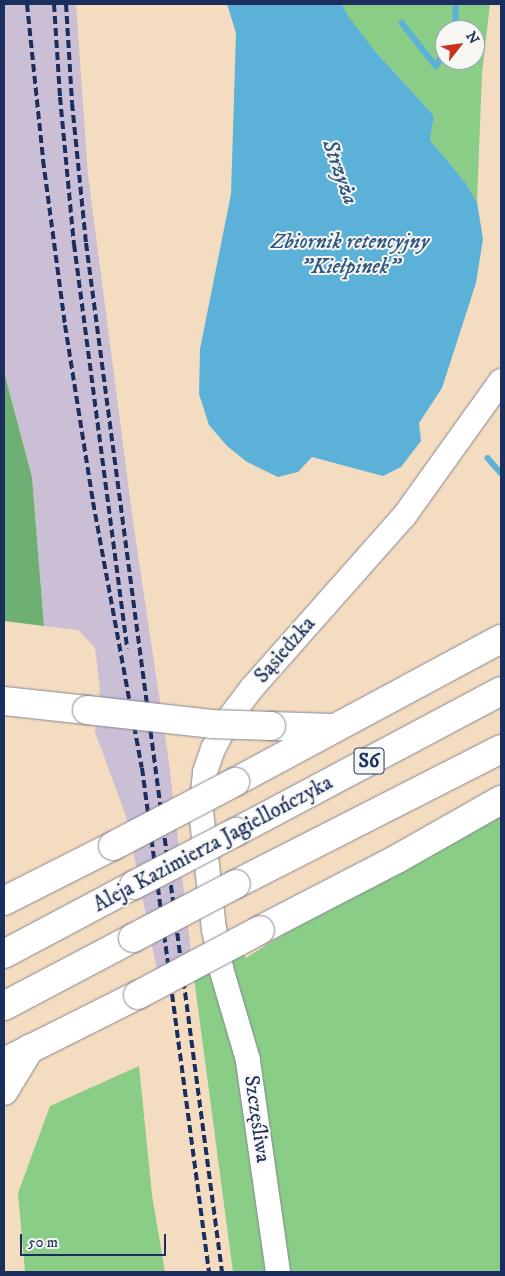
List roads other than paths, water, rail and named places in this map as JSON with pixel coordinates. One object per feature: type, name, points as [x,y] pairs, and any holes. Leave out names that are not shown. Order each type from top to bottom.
[{"type":"highway","points":[[4,901],[235,782],[501,639]]},
{"type":"highway","name":"Aleja Kazimierza Jagiellończyka","points":[[4,954],[501,691]]},
{"type":"highway","points":[[4,701],[212,724],[335,728]]},
{"type":"highway","name":"S6","points":[[4,1006],[236,884],[501,749]]},
{"type":"highway","points":[[4,1062],[138,995],[397,859],[501,800]]},
{"type":"highway","points":[[4,1091],[30,1048]]},
{"type":"street","name":"Sąsiedzka","points":[[221,968],[214,930],[201,812],[205,772],[213,749],[230,717],[273,663],[405,515],[501,381]]},
{"type":"street","name":"Szczęśliwa","points":[[221,968],[248,1060],[278,1272]]},
{"type":"water","name":"Zbiornik retencyjny \"Kiełpinek\"","points":[[227,4],[342,4],[348,16],[374,50],[434,116],[430,140],[465,182],[477,202],[483,239],[476,283],[442,388],[419,423],[421,441],[401,467],[383,476],[312,457],[298,472],[278,477],[247,462],[227,446],[209,425],[199,394],[200,349],[231,194],[236,33]]},
{"type":"waterway","points":[[455,20],[456,4]]},
{"type":"waterway","points":[[402,23],[435,65]]},
{"type":"waterway","name":"Strzyża","points":[[488,458],[501,473]]},
{"type":"railway","points":[[27,4],[43,160],[65,325],[93,502],[142,768],[209,1272]]},
{"type":"railway","points":[[54,4],[60,97],[74,244],[127,649]]},
{"type":"railway","points":[[66,4],[72,103],[86,243],[222,1272]]}]
